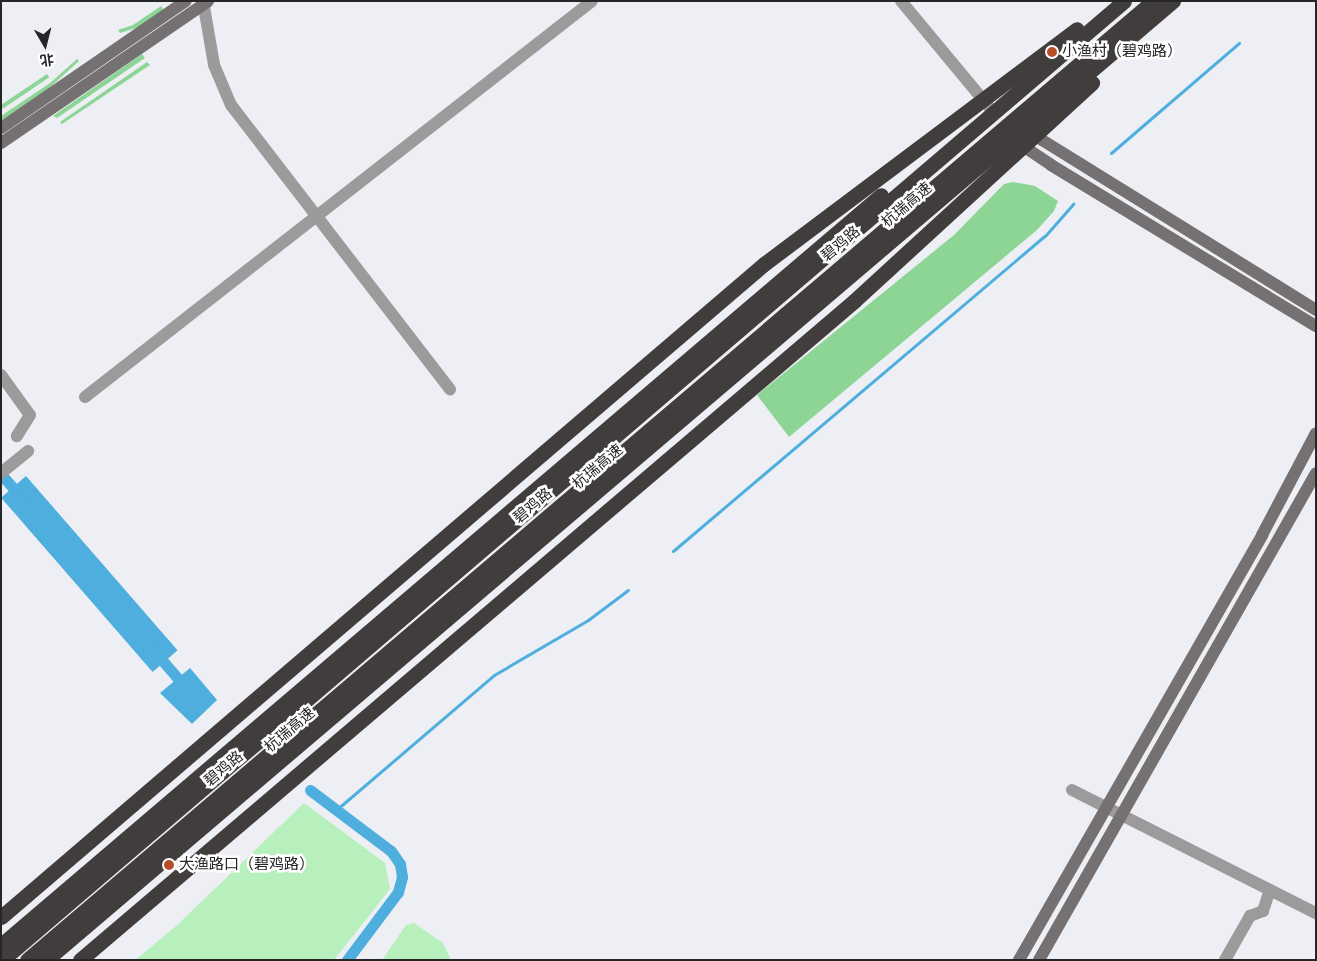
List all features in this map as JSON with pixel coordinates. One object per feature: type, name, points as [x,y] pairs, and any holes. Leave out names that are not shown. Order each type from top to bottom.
[{"type":"highway","name":"杭瑞高速","points":[[1,945],[1109,1]]},
{"type":"highway","name":"碧鸡路","points":[[2,960],[1124,1]]},
{"type":"highway","name":"碧鸡路","points":[[26,960],[1153,1]]},
{"type":"highway","name":"杭瑞高速","points":[[46,960],[1173,1]]},
{"type":"highway","points":[[80,960],[854,300],[1181,1]]},
{"type":"highway","points":[[1,918],[253,699],[764,264],[1077,28]]},
{"type":"street","points":[[1,128],[186,1]]},
{"type":"street","points":[[85,397],[318,218],[592,1]]},
{"type":"street","points":[[901,1],[993,113]]},
{"type":"street","points":[[1,143],[204,2],[214,65],[231,105],[450,389]]},
{"type":"street","points":[[1014,119],[1042,140],[1316,310]]},
{"type":"street","points":[[1014,119],[1029,150],[1316,326]]},
{"type":"street","points":[[1,375],[30,415],[17,436]]},
{"type":"street","points":[[1019,960],[1262,534],[1316,433]]},
{"type":"street","points":[[1,473],[28,451]]},
{"type":"street","points":[[1039,960],[1120,814],[1316,472]]},
{"type":"street","points":[[1072,790],[1316,913]]},
{"type":"street","points":[[1225,960],[1250,916],[1263,911],[1270,890]]},
{"type":"green space","points":[[161,6],[164,10],[139,27],[120,33],[118,30],[133,25]]},
{"type":"green space","points":[[142,54],[145,58],[57,118],[53,116]]},
{"type":"green space","points":[[77,59],[79,61],[47,90],[1,121],[1,116],[50,83]]},
{"type":"green space","points":[[147,62],[150,65],[62,124],[60,122]]},
{"type":"green space","points":[[47,74],[49,77],[3,109],[1,105]]},
{"type":"green space","points":[[1013,182],[1035,186],[1058,201],[1054,211],[1037,230],[789,437],[757,395],[954,235],[1004,184]]},
{"type":"green space","points":[[304,803],[385,863],[390,889],[334,960],[135,960],[175,927]]},
{"type":"green space","points":[[414,923],[443,943],[451,960],[382,960],[406,925]]},
{"type":"water","points":[[26,476],[178,650],[153,672],[1,498]]},
{"type":"water","points":[[190,668],[217,700],[192,724],[160,693]]},
{"type":"waterway","points":[[1111,153],[1239,43]]},
{"type":"waterway","points":[[673,551],[1045,236],[1073,204]]},
{"type":"waterway","points":[[1,474],[22,498]]},
{"type":"waterway","points":[[336,810],[494,675],[588,620],[628,590]]},
{"type":"waterway","points":[[155,652],[187,689]]},
{"type":"waterway","points":[[310,790],[391,851],[400,864],[402,877],[398,892],[347,960]]},
{"type":"place","name":"小渔村（碧鸡路）","points":[[1052,52]]},
{"type":"place","name":"大渔路口（碧鸡路）","points":[[169,865]]}]
